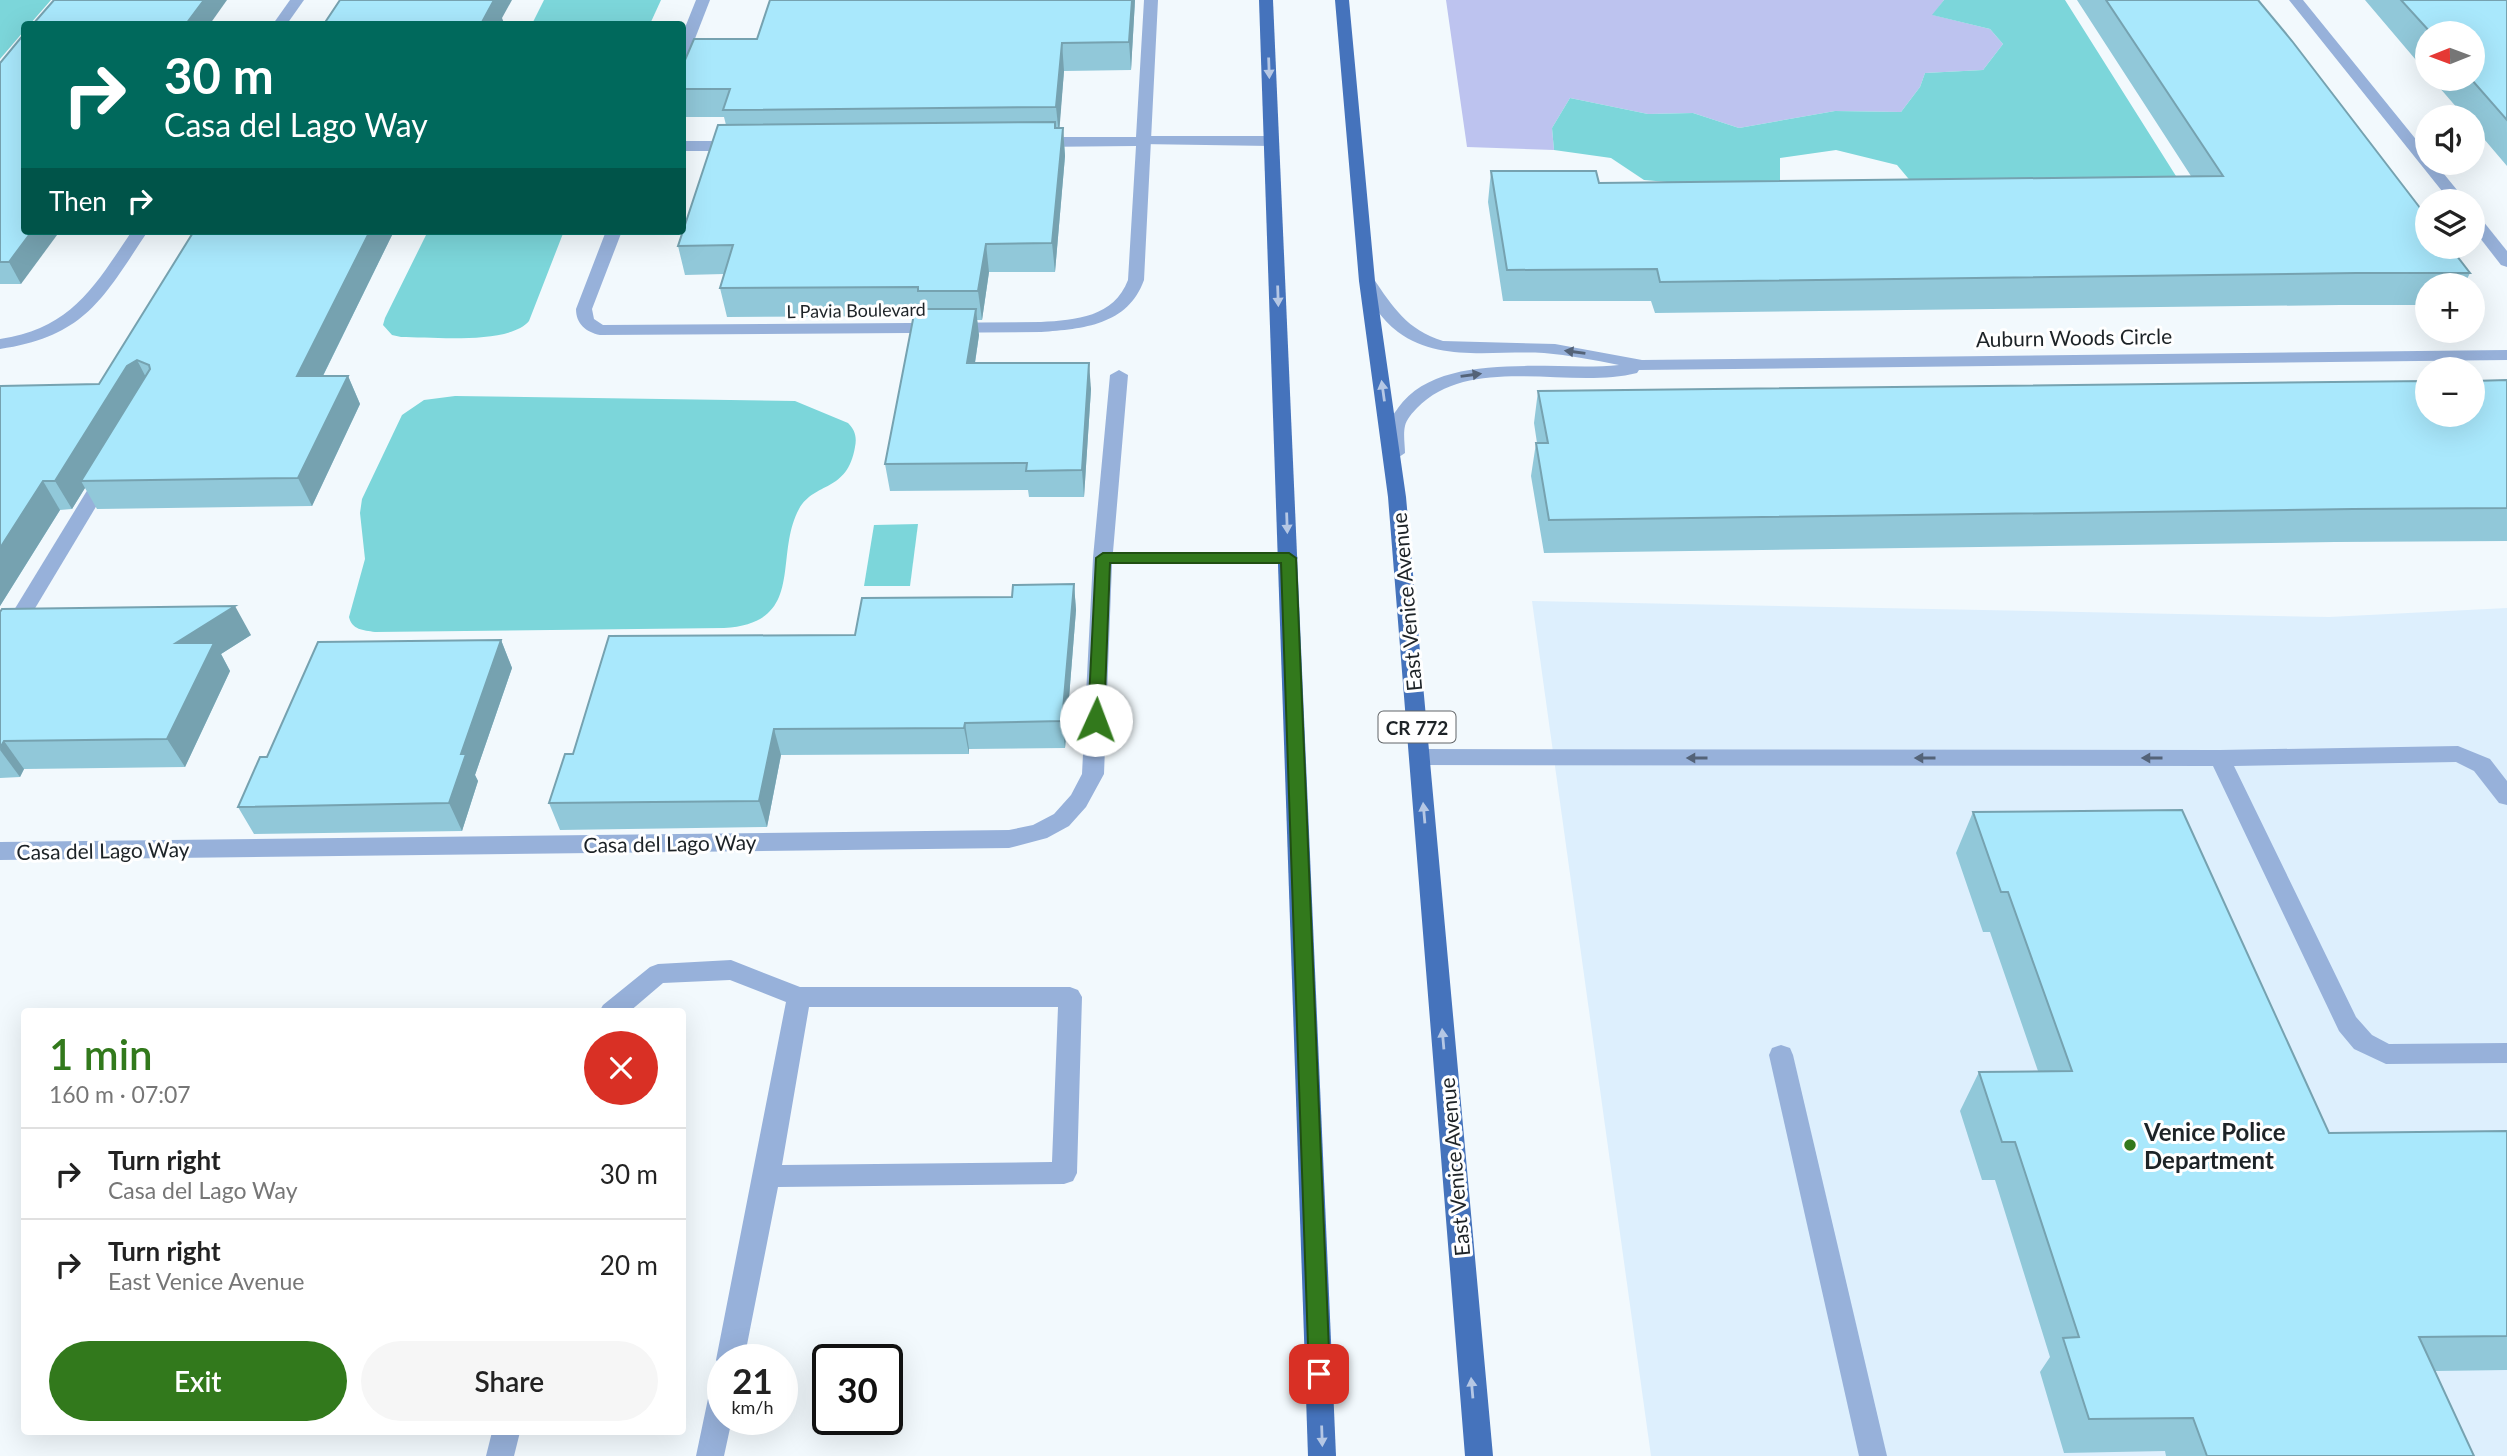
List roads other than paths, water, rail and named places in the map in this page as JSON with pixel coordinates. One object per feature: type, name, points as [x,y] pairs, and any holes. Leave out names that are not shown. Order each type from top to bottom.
[{"type":"main road","points":[[1266,0],[1322,1456]]},
{"type":"main road","name":"East Venice Avenue","points":[[1342,0],[1367,281],[1397,497],[1479,1456]]},
{"type":"street","points":[[282,21],[297,0]]},
{"type":"street","points":[[686,44],[704,0]]},
{"type":"street","name":"L Pavia Boulevard","points":[[612,235],[584,309],[584,318],[589,325],[600,330],[1066,326],[1104,316],[1118,309],[1134,290],[1145,141],[1151,0]]},
{"type":"street","points":[[2296,0],[2448,189]]},
{"type":"street","points":[[1022,142],[1271,141]]},
{"type":"street","points":[[686,146],[750,145]]},
{"type":"street","points":[[2485,234],[2507,262]]},
{"type":"street","points":[[0,344],[47,334],[75,317],[95,297],[137,235]]},
{"type":"street","name":"Auburn Woods Circle","points":[[1367,281],[1389,318],[1417,338],[1433,344],[1573,351],[1642,365]]},
{"type":"street","name":"Auburn Woods Circle","points":[[1397,497],[1396,425],[1421,394],[1438,384],[1450,379],[1485,373],[1614,371],[1642,365],[2507,355]]},
{"type":"street","name":"Casa del Lago Way","points":[[0,851],[1009,839],[1036,835],[1061,822],[1076,807],[1083,799],[1093,774],[1103,558],[1119,375]]},
{"type":"street","points":[[0,650],[118,454]]},
{"type":"street","points":[[1103,558],[1289,558]]},
{"type":"street","points":[[1420,757],[2220,758],[2458,754],[2482,765],[2507,797]]},
{"type":"street","points":[[2220,758],[2347,1024],[2362,1042],[2386,1054],[2507,1053]]},
{"type":"street","points":[[616,1008],[658,974],[731,970],[799,997],[1070,997],[1064,1173],[767,1176]]},
{"type":"street","points":[[733,1344],[799,997]]},
{"type":"street","points":[[1781,1055],[1872,1456]]},
{"type":"street","points":[[500,1456],[505,1435]]},
{"type":"street","points":[[710,1456],[714,1435]]},
{"type":"place","name":"Venice Police Department","points":[[2130,1145]]}]
